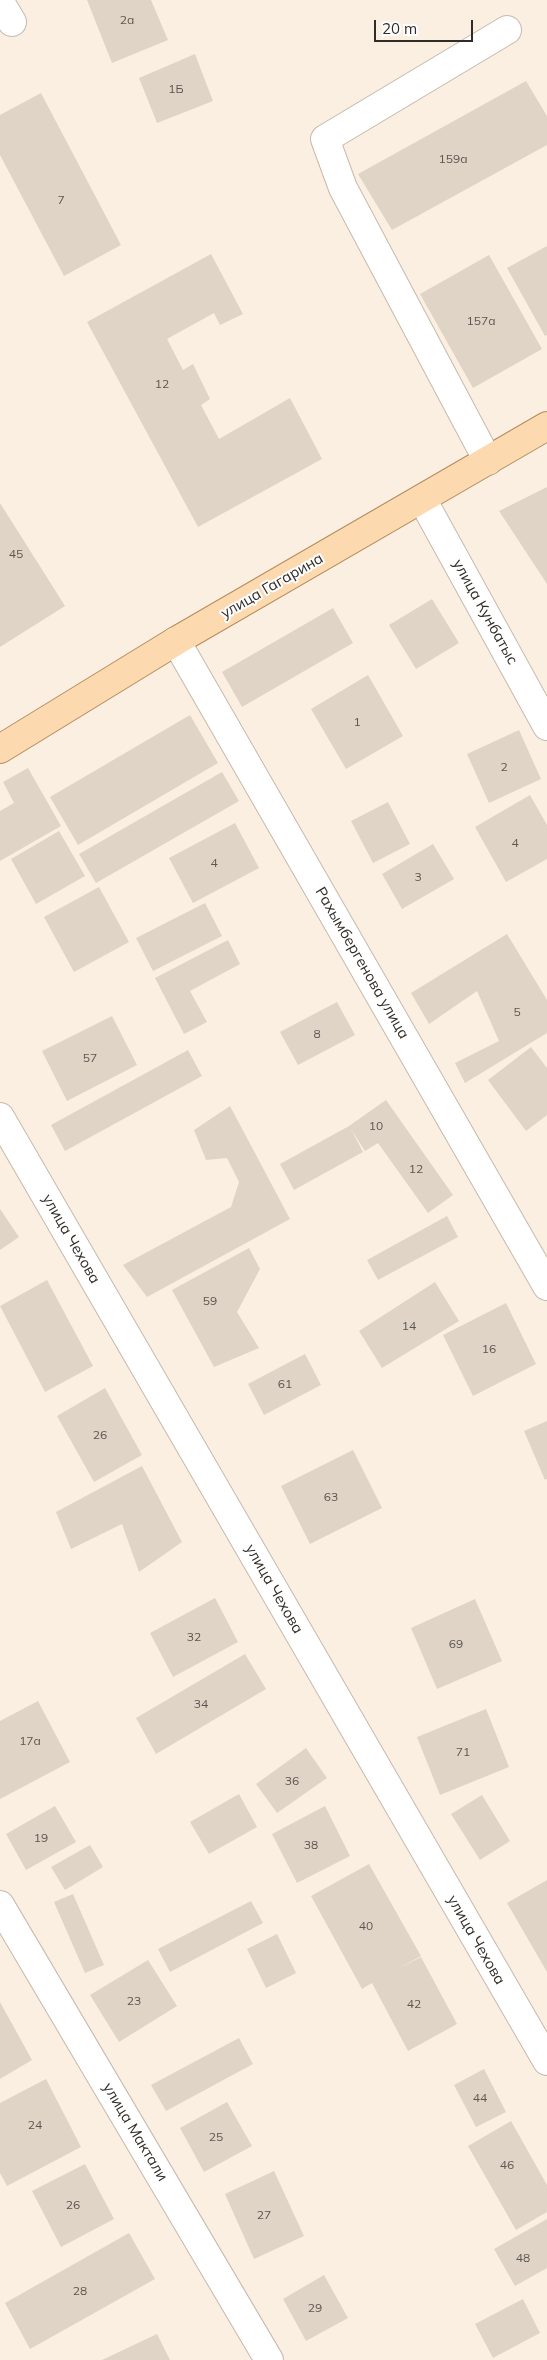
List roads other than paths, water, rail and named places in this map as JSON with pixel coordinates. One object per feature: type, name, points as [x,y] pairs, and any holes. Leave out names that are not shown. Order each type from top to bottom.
[{"type":"main road","name":"улица Гагарина","points":[[0,749],[176,641],[547,426]]},
{"type":"street","points":[[488,461],[343,188],[325,139],[507,30]]},
{"type":"street","name":"улица Кунбатыс","points":[[422,499],[547,726]]},
{"type":"street","name":"Рахымбергенова улица","points":[[176,641],[547,1286]]},
{"type":"street","name":"улица Чехова","points":[[0,1117],[547,2061]]},
{"type":"street","name":"улица Мактали","points":[[0,1905],[269,2360]]}]
